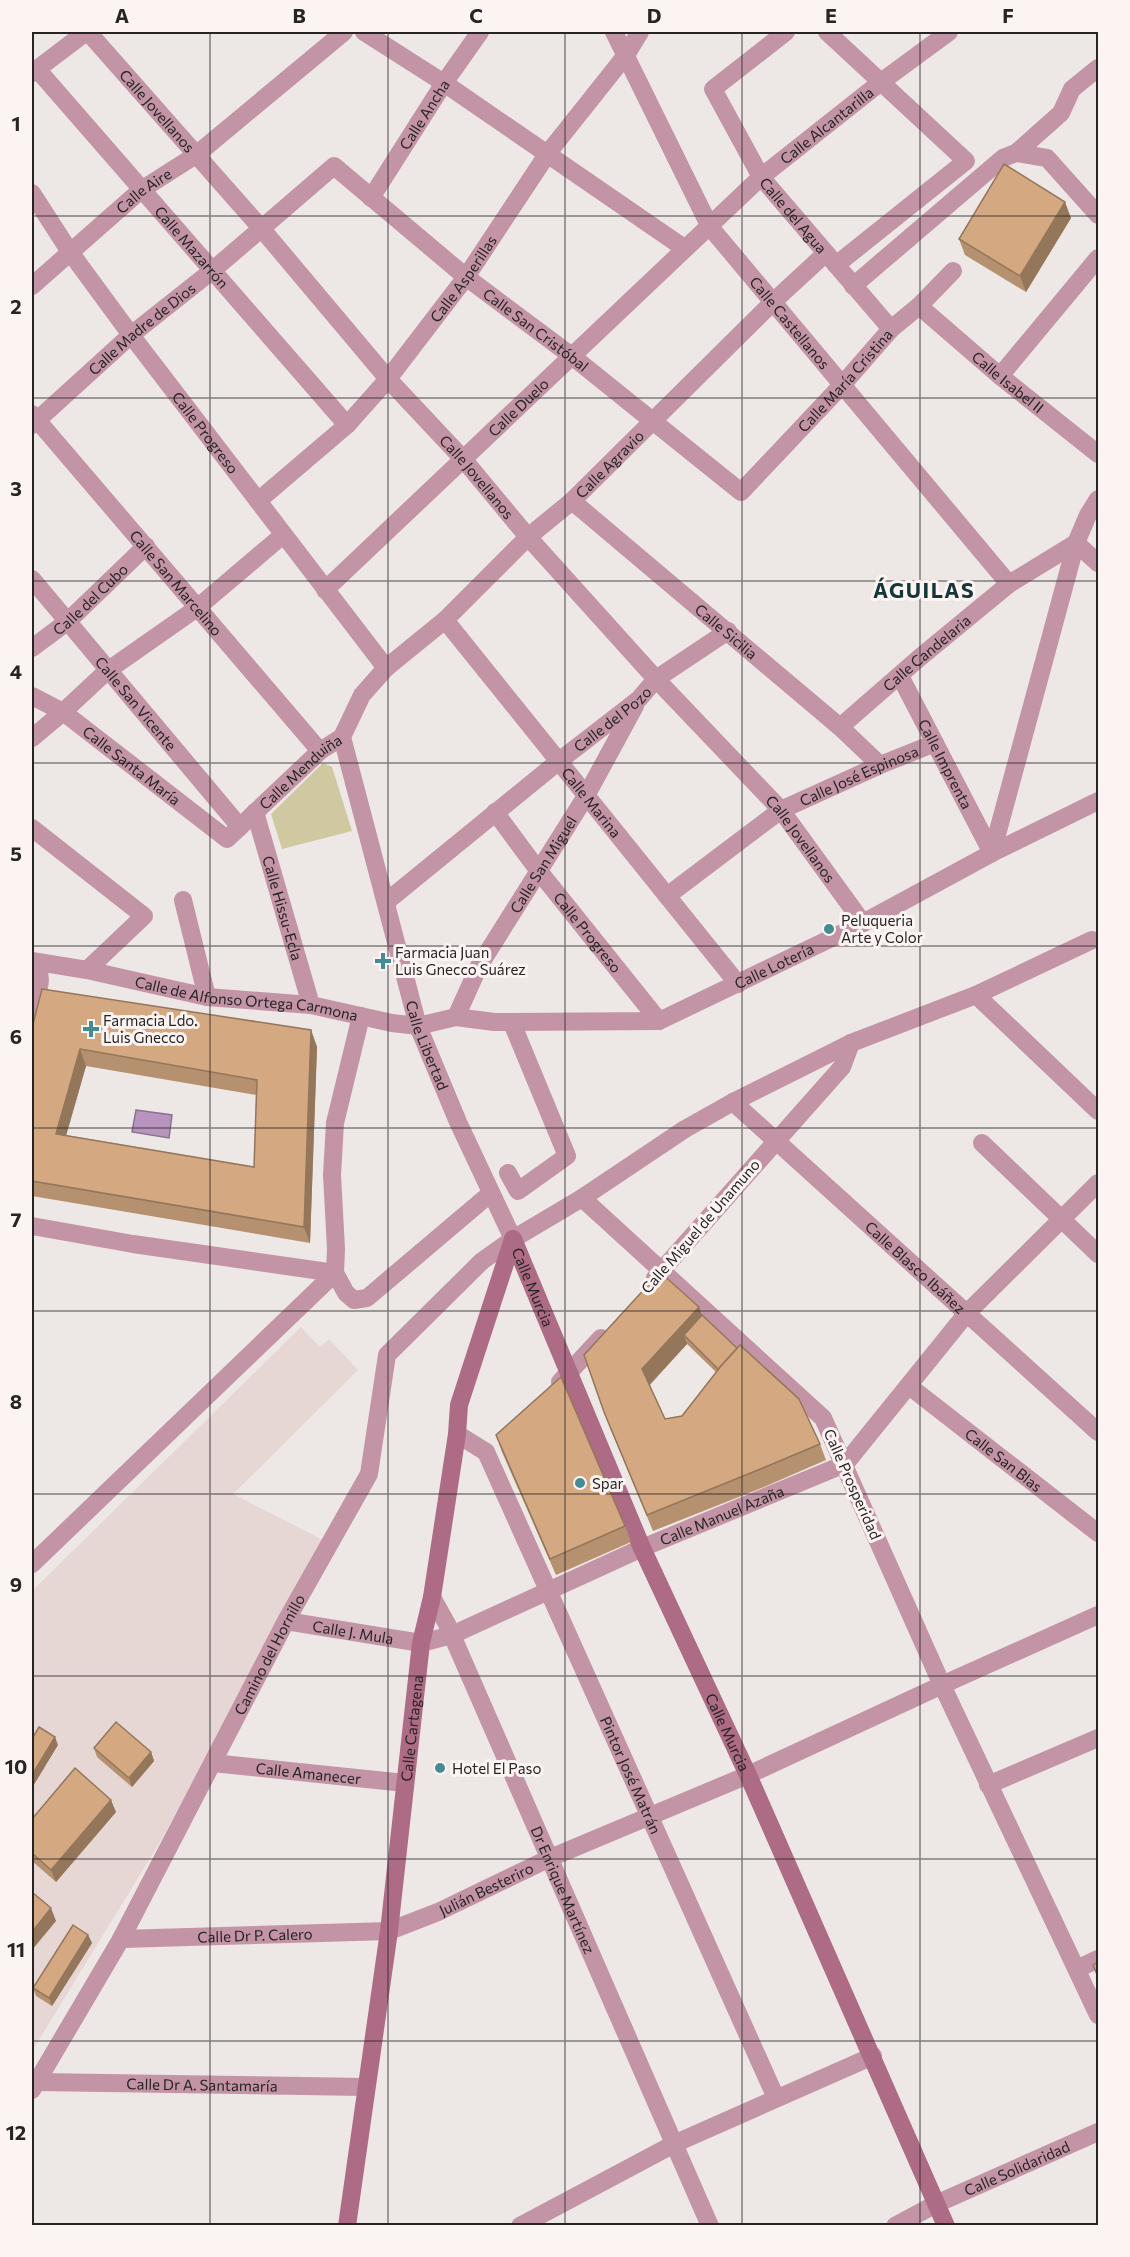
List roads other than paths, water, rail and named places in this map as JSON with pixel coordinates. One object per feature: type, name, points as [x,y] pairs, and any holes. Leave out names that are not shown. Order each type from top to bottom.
[{"type":"street","points":[[34,71],[87,32]]},
{"type":"street","name":"Calle Jovellanos","points":[[87,32],[261,228],[388,379],[464,460],[528,537],[656,679],[782,810],[862,923]]},
{"type":"street","name":"Calle Aire","points":[[32,286],[141,190],[196,155],[344,32]]},
{"type":"street","points":[[364,32],[548,153],[684,248]]},
{"type":"street","name":"Calle Ancha","points":[[371,198],[444,83],[480,32]]},
{"type":"street","name":"Calle Castellanos","points":[[614,32],[710,227],[1010,584]]},
{"type":"street","name":"Calle Asperillas","points":[[258,501],[347,424],[388,379],[466,277],[548,153],[626,55],[640,32]]},
{"type":"street","name":"Calle del Agua","points":[[786,32],[713,89],[761,177],[891,329]]},
{"type":"street","points":[[827,32],[881,81]]},
{"type":"street","name":"Calle Alcantarilla","points":[[710,227],[761,177],[881,81],[949,32]]},
{"type":"street","points":[[853,286],[1003,158],[1016,153],[1061,113],[1072,89],[1098,68]]},
{"type":"street","name":"Calle Mazarrón","points":[[34,71],[213,270],[347,424]]},
{"type":"street","name":"Calle Agravio","points":[[386,668],[445,620],[528,537],[572,501],[774,301],[966,161],[881,81]]},
{"type":"street","points":[[1016,153],[1047,158],[1098,215]]},
{"type":"street","name":"Calle San Cristóbal","points":[[334,166],[466,277],[573,357],[741,492]]},
{"type":"street","name":"Calle Madre de Dios","points":[[33,420],[334,166]]},
{"type":"street","name":"Calle Progreso","points":[[32,193],[70,252],[131,335],[386,668]]},
{"type":"street","name":"Calle Duelo","points":[[325,590],[573,357],[684,248],[710,227]]},
{"type":"street","points":[[1000,376],[1098,258]]},
{"type":"street","name":"Calle María Cristina","points":[[741,492],[843,384],[891,329],[919,306],[953,271]]},
{"type":"street","name":"Calle Isabel II","points":[[919,306],[1000,376],[1098,454]]},
{"type":"street","name":"Calle San Marcelino","points":[[33,420],[146,546],[320,751]]},
{"type":"street","points":[[992,853],[1076,543],[1098,499]]},
{"type":"street","name":"Calle Sicilia","points":[[572,501],[728,631],[840,727],[880,765]]},
{"type":"street","points":[[32,738],[107,671],[197,608],[283,534]]},
{"type":"street","points":[[1076,543],[1098,563]]},
{"type":"street","name":"Calle Candelaria","points":[[840,727],[1010,584],[1076,543]]},
{"type":"street","name":"Calle del Cubo","points":[[36,640],[66,622],[146,546]]},
{"type":"street","name":"Calle San Vicente","points":[[32,579],[233,833]]},
{"type":"street","name":"Calle Marina","points":[[445,620],[738,984]]},
{"type":"street","name":"Calle del Pozo","points":[[386,902],[559,760],[639,699],[656,679],[728,631]]},
{"type":"street","name":"Calle Menduiña","points":[[233,833],[320,751],[342,737],[362,695],[386,668]]},
{"type":"street","name":"Calle Imprenta","points":[[900,676],[992,853]]},
{"type":"street","name":"Calle Santa María","points":[[32,696],[63,712],[233,833]]},
{"type":"street","name":"Calle San Miguel","points":[[456,1017],[479,966],[586,795],[639,699]]},
{"type":"street","name":"Calle Libertad","points":[[342,737],[417,1026],[458,1122],[513,1239]]},
{"type":"street","name":"Calle José Espinosa","points":[[667,896],[782,810],[935,742]]},
{"type":"street","name":"Calle Lotería","points":[[456,1017],[503,1023],[659,1021],[862,923],[992,853],[1098,801]]},
{"type":"street","name":"Calle Hissu-Ecla","points":[[255,812],[311,1005]]},
{"type":"street","name":"Calle Progreso","points":[[495,812],[538,870],[659,1021]]},
{"type":"street","points":[[32,828],[144,916],[81,970],[35,997]]},
{"type":"street","points":[[183,900],[207,997]]},
{"type":"street","name":"Camino del Hornillo","points":[[34,2086],[121,1939],[286,1621],[369,1474],[387,1355],[482,1261],[685,1129],[733,1102],[851,1043],[976,995],[1096,941]]},
{"type":"street","points":[[32,962],[39,973],[35,997]]},
{"type":"street","name":"Calle de Alfonso Ortega Carmona","points":[[32,962],[207,997],[311,1005],[392,1023],[417,1026]]},
{"type":"street","points":[[976,995],[1098,1111]]},
{"type":"street","points":[[361,1016],[334,1123],[332,1175],[335,1273],[346,1293],[354,1300],[367,1298],[490,1193]]},
{"type":"street","points":[[417,1026],[456,1017]]},
{"type":"street","points":[[503,1023],[567,1156],[518,1191],[507,1173]]},
{"type":"street","name":"Calle Miguel de Unamuno","points":[[646,1288],[842,1067],[851,1043]]},
{"type":"street","name":"Calle Blasco Ibáñez","points":[[733,1102],[1098,1432]]},
{"type":"street","points":[[982,1143],[1098,1254]]},
{"type":"street","name":"Calle Manuel Azaña","points":[[421,1643],[452,1635],[642,1548],[845,1464],[967,1313],[1098,1183]]},
{"type":"street","name":"Calle Prosperidad","points":[[582,1198],[823,1418],[988,1785],[1098,2015]]},
{"type":"street","points":[[32,1226],[133,1244],[335,1273]]},
{"type":"street","name":"Calle Murcia","points":[[513,1239],[642,1548],[748,1775],[946,2226]]},
{"type":"street","name":"Calle Cartagena","points":[[347,2226],[389,1931],[421,1643],[432,1597],[458,1434],[459,1405],[513,1239]]},
{"type":"street","points":[[32,1564],[335,1273]]},
{"type":"street","points":[[544,1396],[569,1373],[615,1322]]},
{"type":"street","name":"Calle San Blas","points":[[909,1386],[1098,1533]]},
{"type":"street","points":[[458,1434],[486,1452],[502,1436]]},
{"type":"street","name":"Pintor José Matrán","points":[[486,1452],[776,2098]]},
{"type":"street","name":"Dr Enrique Martínez","points":[[432,1597],[452,1635],[676,2143],[710,2226]]},
{"type":"street","name":"Julián Besteriro","points":[[389,1931],[438,1912],[550,1858],[748,1775],[1098,1615]]},
{"type":"street","name":"Calle J. Mula","points":[[286,1621],[421,1643]]},
{"type":"street","points":[[988,1785],[1098,1738]]},
{"type":"street","name":"Calle Amanecer","points":[[213,1763],[405,1783]]},
{"type":"street","name":"Calle Dr P. Calero","points":[[121,1939],[389,1931]]},
{"type":"street","points":[[1077,1970],[1098,1959]]},
{"type":"street","points":[[520,2226],[676,2143],[873,2056]]},
{"type":"street","name":"Calle Dr A. Santamaría","points":[[34,2086],[366,2087]]},
{"type":"street","name":"Calle Solidaridad","points":[[895,2226],[936,2204],[1098,2132]]},
{"type":"place","name":"Peluqueria Arte y Color","points":[[829,929]]},
{"type":"place","name":"Farmacia Juan Luis Gnecco Suárez","points":[[383,961]]},
{"type":"place","name":"Farmacia Ldo. Luis Gnecco","points":[[91,1029]]},
{"type":"place","name":"Spar","points":[[580,1483]]},
{"type":"place","name":"Hotel El Paso","points":[[440,1768]]},
{"type":"district","name":"ÁGUILAS","points":[[924,589]]}]
